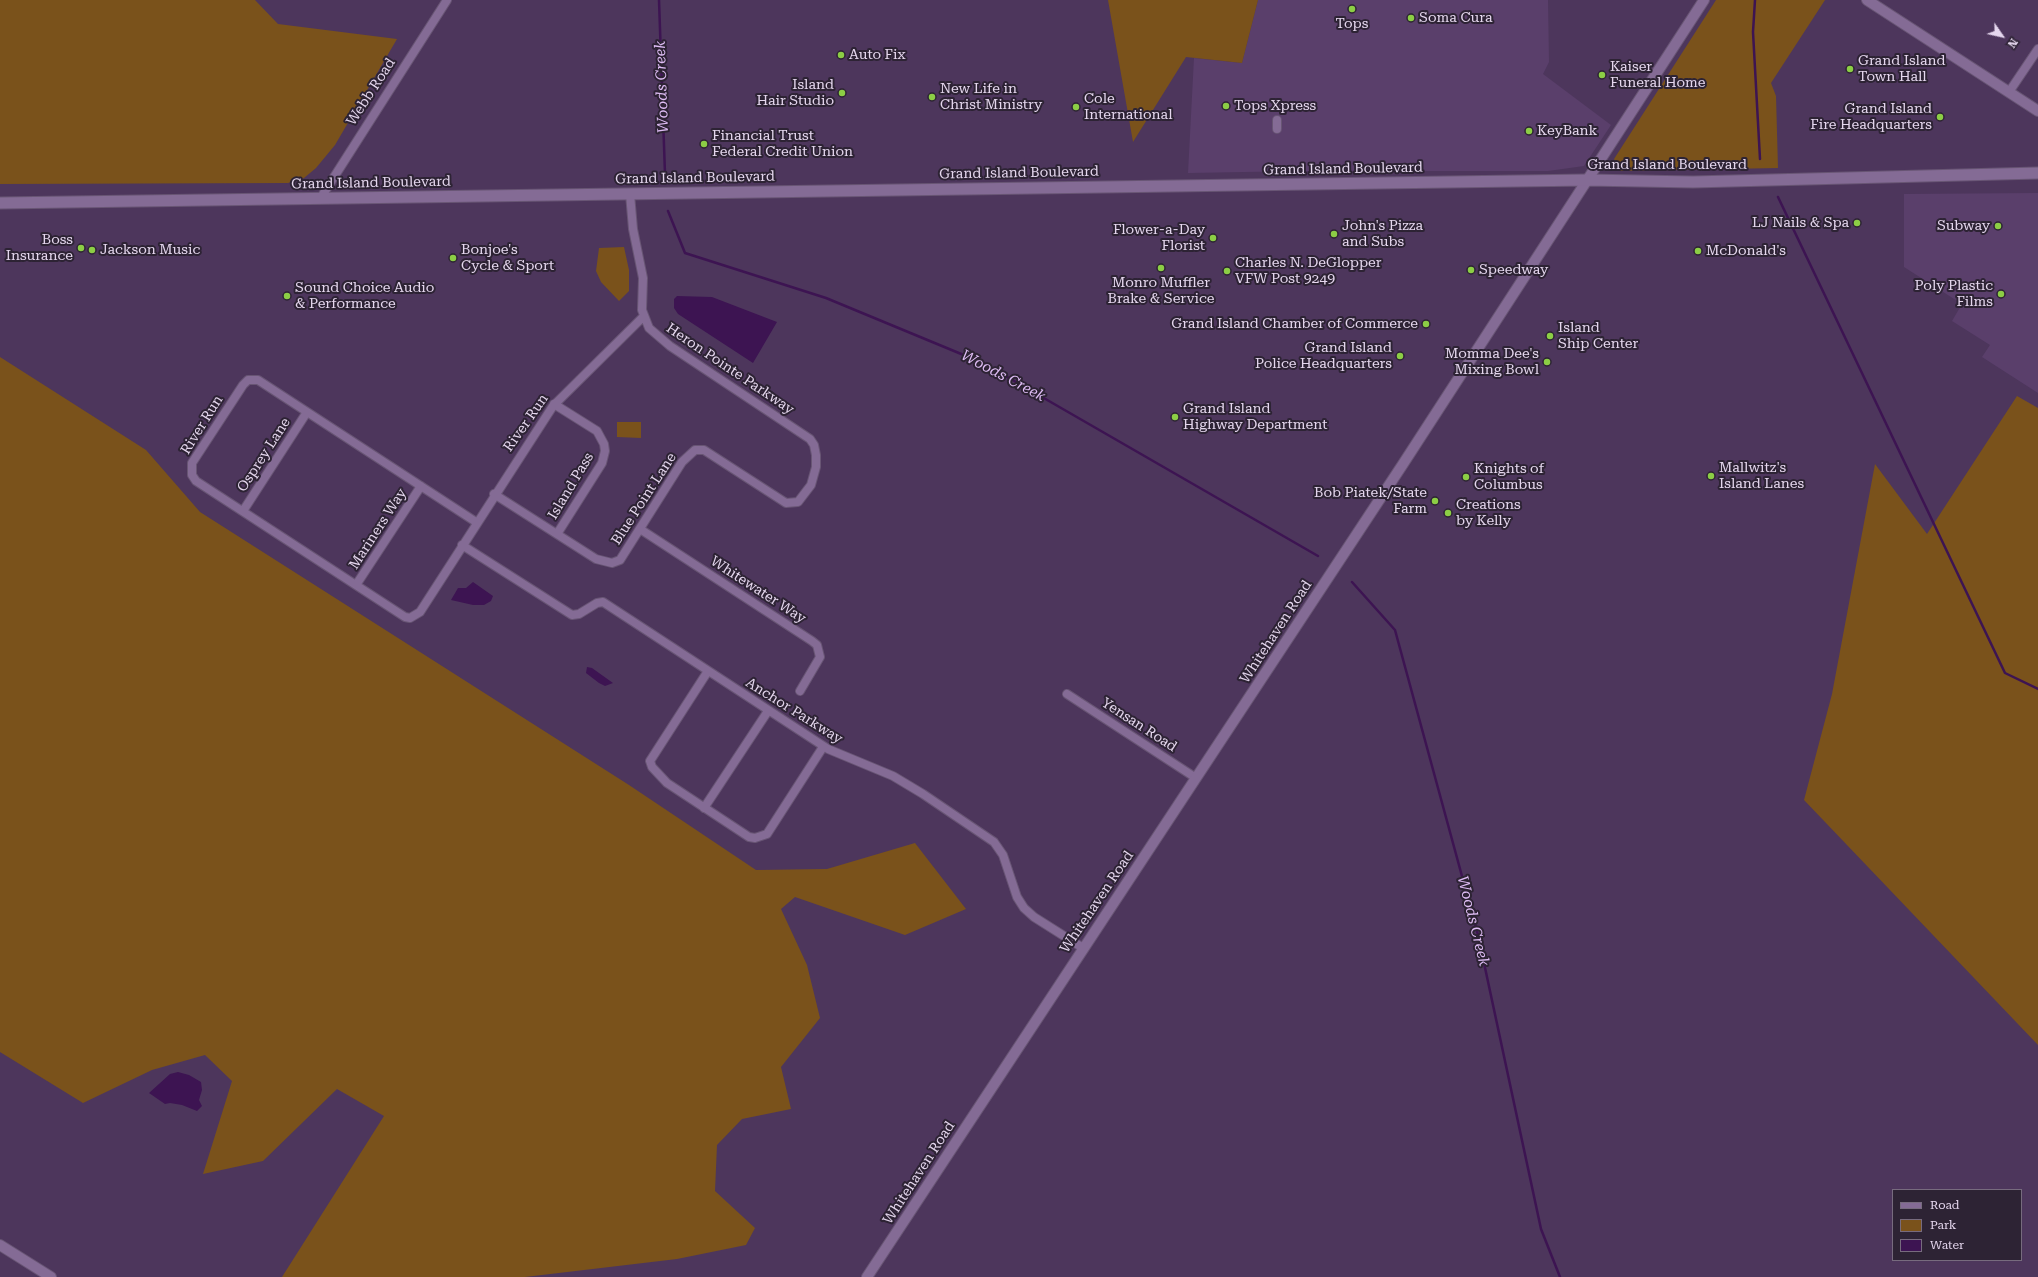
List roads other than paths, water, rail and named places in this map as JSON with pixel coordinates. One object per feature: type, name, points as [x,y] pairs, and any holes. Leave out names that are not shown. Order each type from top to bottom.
[{"type":"main road","name":"Grand Island Boulevard","points":[[0,203],[630,194],[663,192],[1359,185],[1587,180],[1692,182],[2038,173]]},
{"type":"street","name":"Webb Road","points":[[320,198],[447,0]]},
{"type":"street","name":"Whitehaven Road","points":[[867,1277],[1082,948],[1403,464],[1704,0]]},
{"type":"street","points":[[1867,0],[2038,111]]},
{"type":"street","points":[[2009,92],[2038,49]]},
{"type":"street","points":[[1277,129],[1278,120]]},
{"type":"street","name":"Heron Pointe Parkway","points":[[630,194],[633,229],[642,264],[644,316],[649,328],[670,346],[810,439],[814,445],[816,455],[816,467],[811,485]]},
{"type":"street","name":"River Run","points":[[476,522],[258,380],[248,380],[243,385],[192,463],[191,469],[196,481],[405,617],[410,618],[420,612],[494,494],[554,404],[644,316]]},
{"type":"street","name":"Island Pass","points":[[554,404],[597,431],[604,444],[605,451],[602,463],[557,534]]},
{"type":"street","name":"Osprey Lane","points":[[242,511],[307,412]]},
{"type":"street","name":"Blue Point Lane","points":[[494,494],[596,559],[612,563],[620,560],[682,462],[695,450],[704,450],[786,503],[798,502],[811,485]]},
{"type":"street","name":"Mariners Way","points":[[356,585],[421,486]]},
{"type":"street","name":"Whitewater Way","points":[[640,529],[816,645],[820,657],[800,691]]},
{"type":"street","name":"Anchor Parkway","points":[[462,545],[572,616],[579,614],[597,603],[603,602],[824,747],[893,776],[923,794],[994,842],[1003,855],[1017,897],[1024,908],[1034,917],[1082,948]]},
{"type":"street","points":[[708,671],[650,761],[656,774],[704,808],[749,837],[755,838],[767,834],[824,747]]},
{"type":"street","name":"Yensan Road","points":[[1067,694],[1196,778]]},
{"type":"street","points":[[704,808],[768,710]]},
{"type":"street","points":[[0,1245],[51,1277]]},
{"type":"water","points":[[677,296],[712,297],[777,322],[753,363],[678,314],[674,308],[674,299]]},
{"type":"water","points":[[473,582],[493,596],[491,601],[484,605],[473,605],[451,600],[458,588],[466,588]]},
{"type":"water","points":[[587,667],[592,668],[613,683],[605,686],[599,683],[586,673]]},
{"type":"water","points":[[178,1072],[189,1075],[201,1082],[202,1090],[199,1100],[202,1106],[197,1111],[182,1105],[170,1103],[165,1104],[149,1093],[170,1074]]},
{"type":"waterway","name":"Woods Creek","points":[[659,0],[665,174]]},
{"type":"waterway","points":[[1755,0],[1753,32],[1760,159]]},
{"type":"waterway","points":[[1778,197],[2005,673],[2038,689]]},
{"type":"waterway","name":"Woods Creek","points":[[668,211],[685,253],[826,298],[983,363],[1318,556]]},
{"type":"waterway","name":"Woods Creek","points":[[1352,582],[1395,630],[1478,935],[1541,1229],[1560,1277]]},
{"type":"place","name":"Tops","points":[[1352,9]]},
{"type":"place","name":"Soma Cura","points":[[1411,18]]},
{"type":"place","name":"Auto Fix","points":[[841,55]]},
{"type":"place","name":"Grand Island Town Hall","points":[[1850,69]]},
{"type":"place","name":"Kaiser Funeral Home","points":[[1602,75]]},
{"type":"place","name":"Island Hair Studio","points":[[842,93]]},
{"type":"place","name":"New Life in Christ Ministry","points":[[932,97]]},
{"type":"place","name":"Tops Xpress","points":[[1226,106]]},
{"type":"place","name":"Cole International","points":[[1076,107]]},
{"type":"place","name":"Grand Island Fire Headquarters","points":[[1940,117]]},
{"type":"place","name":"KeyBank","points":[[1529,131]]},
{"type":"place","name":"Financial Trust Federal Credit Union","points":[[704,144]]},
{"type":"place","name":"LJ Nails & Spa","points":[[1857,223]]},
{"type":"place","name":"Subway","points":[[1998,226]]},
{"type":"place","name":"John's Pizza and Subs","points":[[1334,234]]},
{"type":"place","name":"Flower-a-Day Florist","points":[[1213,238]]},
{"type":"place","name":"Boss Insurance","points":[[81,248]]},
{"type":"place","name":"Jackson Music","points":[[92,250]]},
{"type":"place","name":"McDonald's","points":[[1698,251]]},
{"type":"place","name":"Bonjoe's Cycle & Sport","points":[[453,258]]},
{"type":"place","name":"Monro Muffler Brake & Service","points":[[1161,268]]},
{"type":"place","name":"Speedway","points":[[1471,270]]},
{"type":"place","name":"Charles N. DeGlopper VFW Post 9249","points":[[1227,271]]},
{"type":"place","name":"Poly Plastic Films","points":[[2001,294]]},
{"type":"place","name":"Sound Choice Audio & Performance","points":[[287,296]]},
{"type":"place","name":"Grand Island Chamber of Commerce","points":[[1426,324]]},
{"type":"place","name":"Island Ship Center","points":[[1550,336]]},
{"type":"place","name":"Grand Island Police Headquarters","points":[[1400,356]]},
{"type":"place","name":"Momma Dee's Mixing Bowl","points":[[1547,362]]},
{"type":"place","name":"Grand Island Highway Department","points":[[1175,417]]},
{"type":"place","name":"Mallwitz's Island Lanes","points":[[1711,476]]},
{"type":"place","name":"Knights of Columbus","points":[[1466,477]]},
{"type":"place","name":"Bob Piatek/State Farm","points":[[1435,501]]},
{"type":"place","name":"Creations by Kelly","points":[[1448,513]]}]
